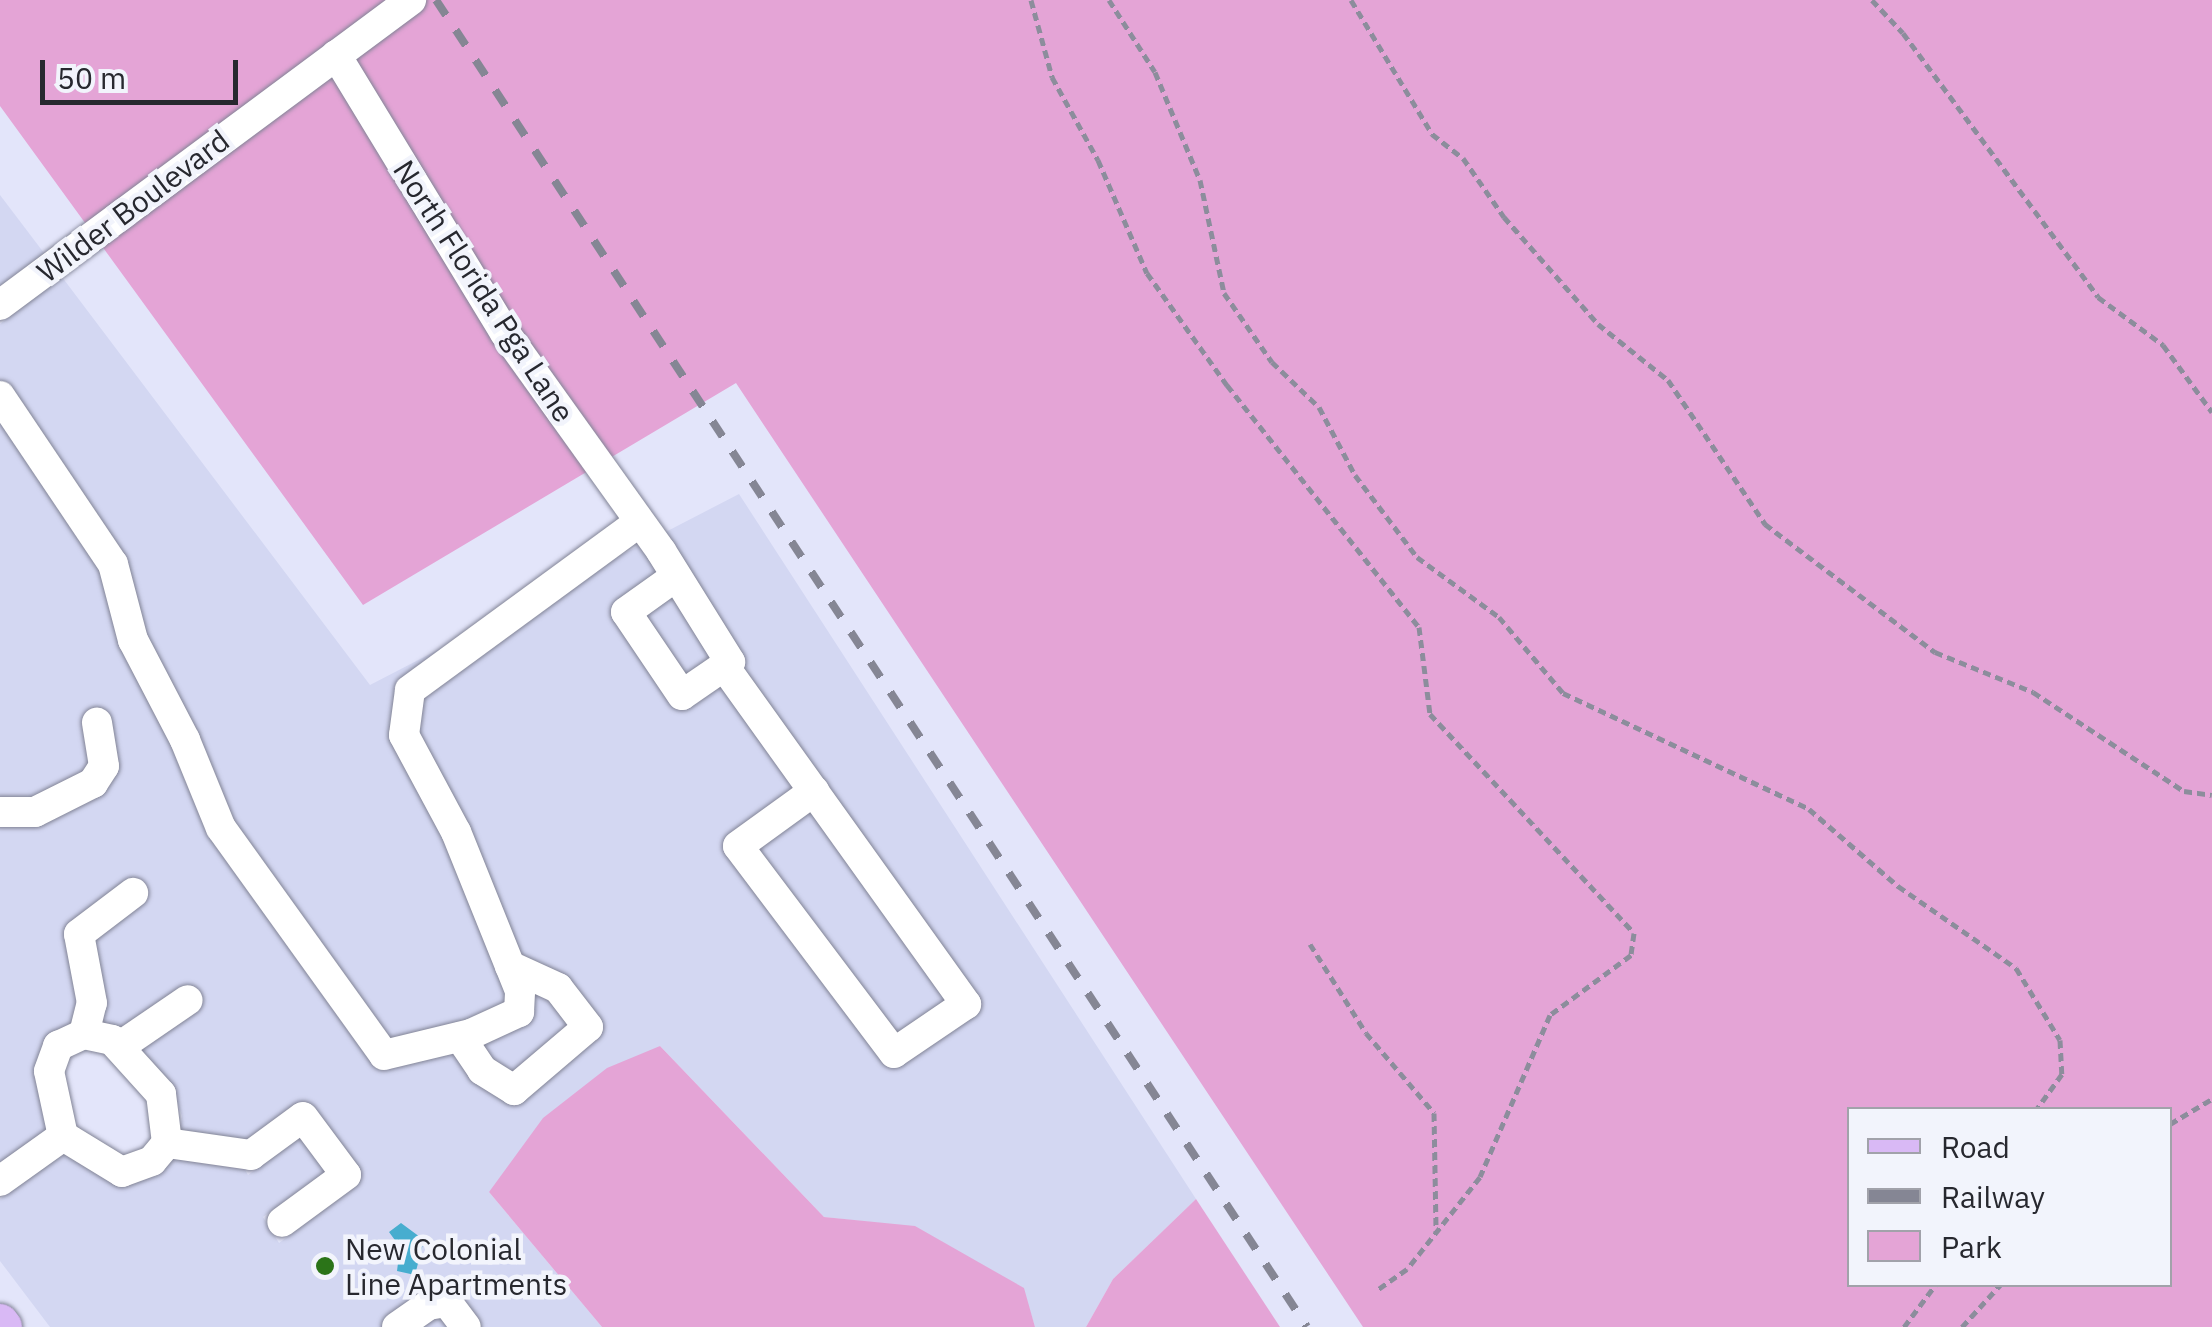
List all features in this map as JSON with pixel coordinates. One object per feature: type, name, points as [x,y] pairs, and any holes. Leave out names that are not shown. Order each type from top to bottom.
[{"type":"street","name":"Wilder Boulevard","points":[[0,306],[410,0]]},
{"type":"street","name":"North Florida Pga Lane","points":[[336,55],[506,333],[730,662],[724,666],[814,791],[966,1004],[894,1054],[738,846],[814,791]]},
{"type":"street","points":[[0,396],[113,564],[133,640],[185,740],[221,828],[254,882],[384,1055],[460,1036],[519,1012],[510,966],[456,832],[404,735],[410,690],[637,524]]},
{"type":"street","points":[[675,577],[626,612],[682,695],[724,666]]},
{"type":"street","points":[[0,812],[35,812],[93,782],[104,766],[97,723]]},
{"type":"street","points":[[84,1034],[92,1002],[79,934],[132,893]]},
{"type":"street","points":[[460,1036],[482,1070],[514,1090],[588,1027],[558,988],[510,966]]},
{"type":"street","points":[[119,1047],[188,1000]]},
{"type":"street","points":[[84,1034],[119,1047],[161,1094],[167,1143],[152,1161],[122,1172],[63,1136],[49,1071],[58,1046],[84,1034]]},
{"type":"street","points":[[167,1143],[252,1154],[303,1117],[346,1175],[282,1222]]},
{"type":"street","points":[[0,1181],[63,1136]]},
{"type":"street","points":[[397,1327],[428,1304],[447,1302],[466,1327]]},
{"type":"path","points":[[1031,0],[1052,78],[1098,160],[1147,273],[1228,386],[1419,627],[1430,714],[1634,932],[1631,955],[1550,1015],[1480,1177],[1407,1270],[1376,1290]]},
{"type":"path","points":[[1109,0],[1156,72],[1200,180],[1224,293],[1264,353],[1320,407],[1355,475],[1417,557],[1499,617],[1563,693],[1809,809],[1898,886],[2016,968],[2046,1008],[2062,1050],[2062,1074],[2038,1107]]},
{"type":"path","points":[[1351,0],[1432,134],[1462,158],[1504,217],[1598,324],[1668,380],[1765,524],[1934,652],[2033,692],[2184,790],[2212,794]]},
{"type":"path","points":[[1872,0],[1903,32],[2098,297],[2163,345],[2212,412]]},
{"type":"path","points":[[1310,944],[1366,1033],[1434,1114],[1436,1235]]},
{"type":"path","points":[[2172,1123],[2212,1099]]},
{"type":"path","points":[[1904,1327],[1934,1287]]},
{"type":"path","points":[[1962,1327],[1998,1287]]},
{"type":"shaded area","points":[[0,195],[44,253],[0,286]]},
{"type":"shaded area","points":[[62,277],[370,685],[739,494],[1196,1199],[1113,1279],[1086,1327],[1035,1327],[1023,1288],[915,1227],[824,1217],[660,1046],[489,1192],[602,1327],[50,1327],[0,1261],[0,1199],[64,1154],[116,1185],[157,1176],[177,1153],[182,1116],[171,1083],[120,1028],[78,1020],[53,1032],[35,1072],[47,1129],[0,1163],[0,324]],"holes":[[[295,1104],[312,1107],[356,1165],[354,1188],[279,1243],[263,1217],[326,1171],[300,1137],[248,1175],[233,1149]]]},
{"type":"green space","points":[[0,0],[2212,0],[2212,1327],[1363,1327],[736,383],[363,605],[0,106]]},
{"type":"green space","points":[[660,1046],[824,1217],[915,1226],[1024,1288],[1035,1327],[602,1327],[489,1192],[543,1118],[607,1068]]},
{"type":"green space","points":[[1196,1199],[1280,1327],[1086,1327],[1113,1279]]},
{"type":"water","points":[[401,1223],[424,1240],[415,1275],[397,1271],[400,1247],[389,1232]]},
{"type":"railway","points":[[436,0],[1307,1327]]},
{"type":"place","name":"New Colonial Line Apartments","points":[[325,1266]]}]
